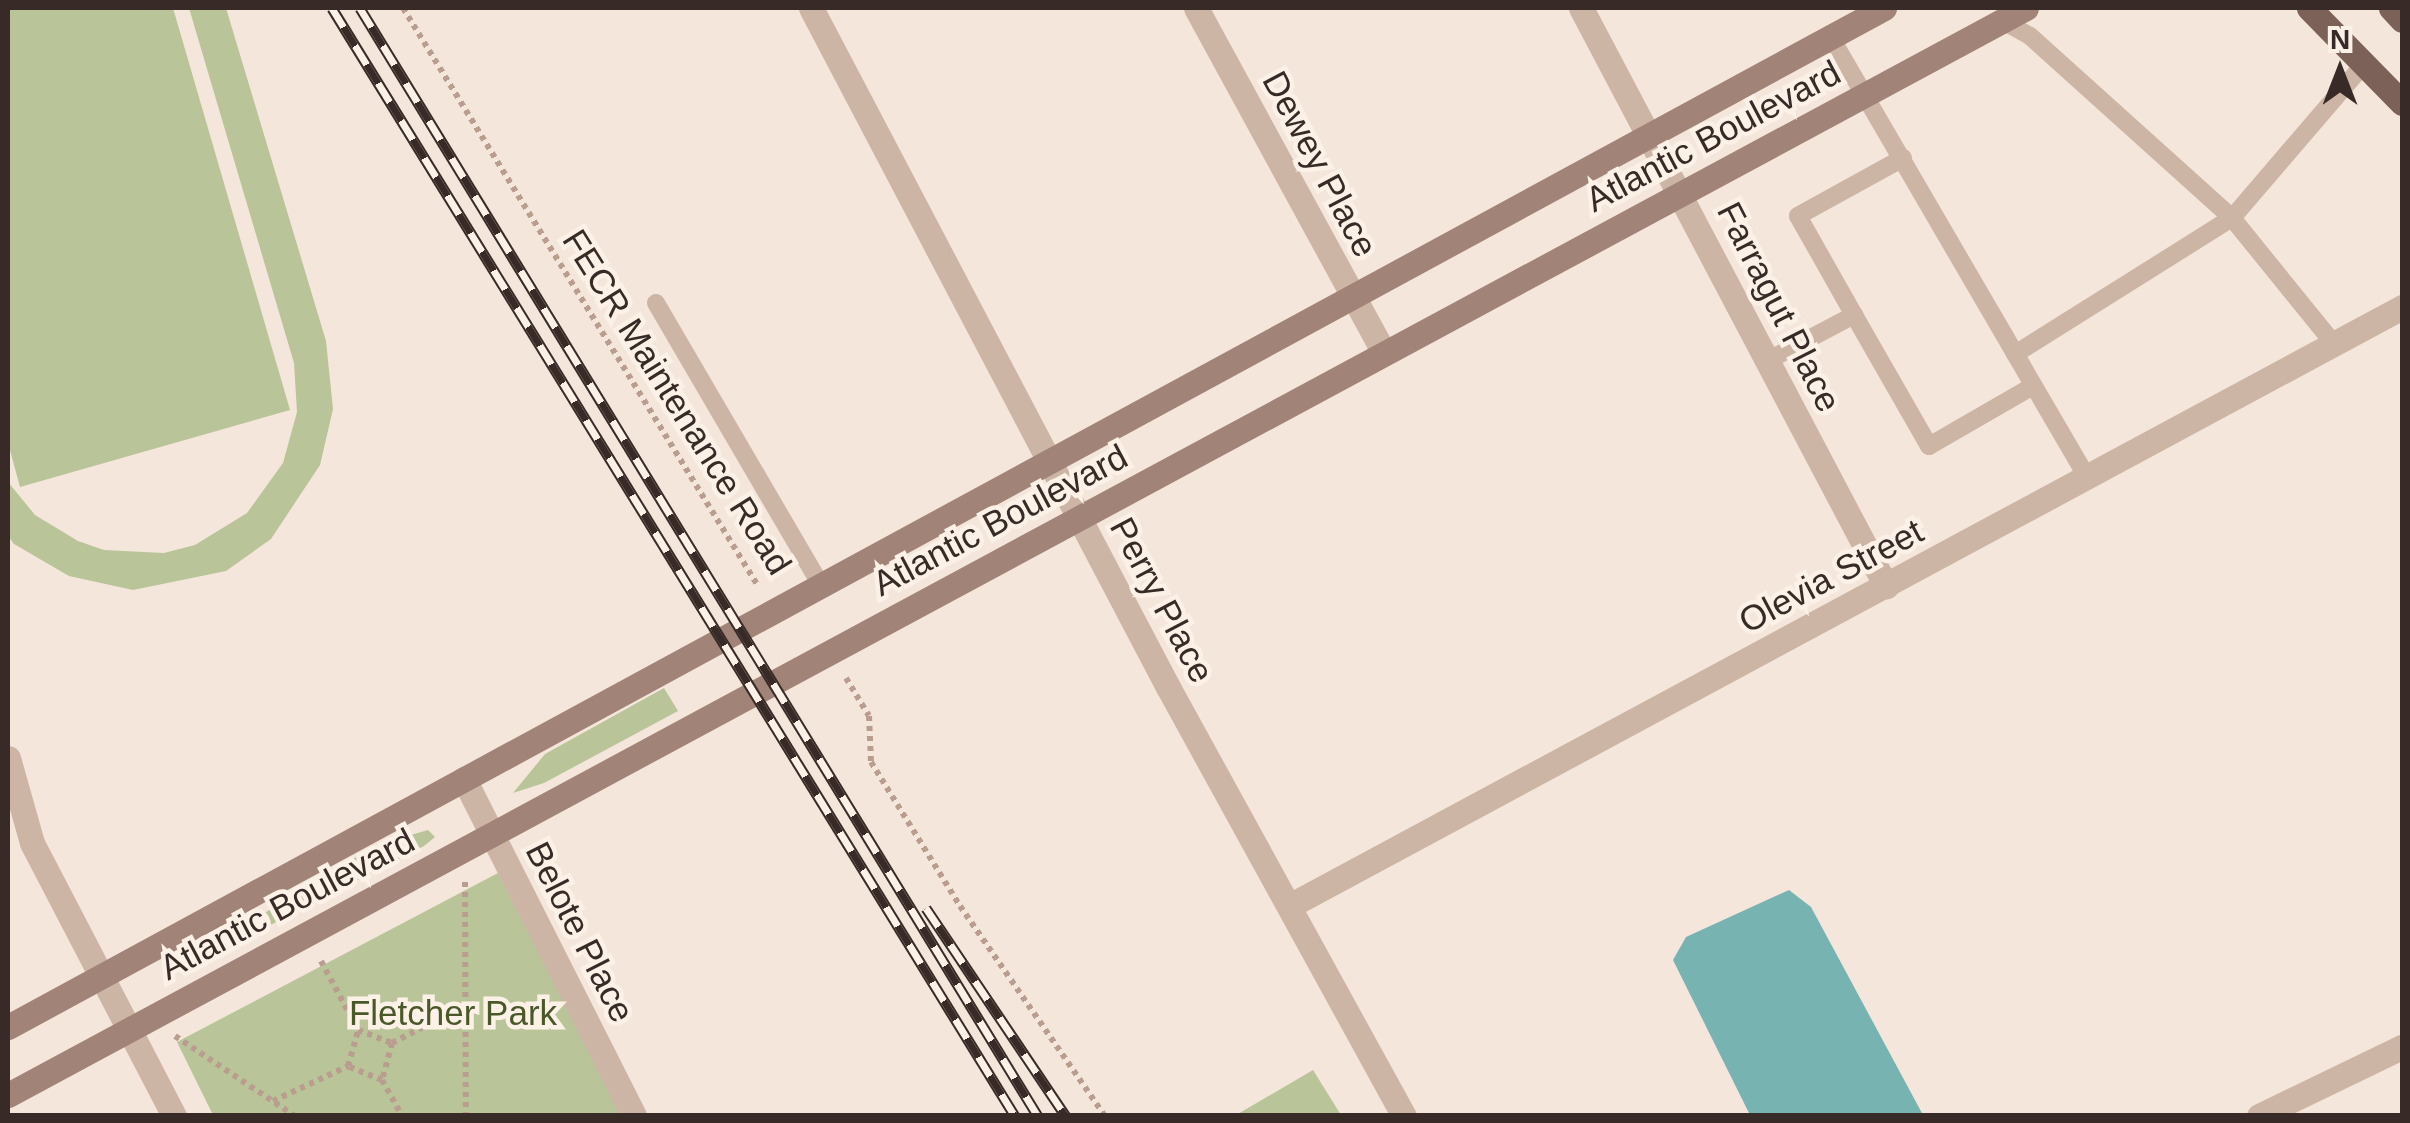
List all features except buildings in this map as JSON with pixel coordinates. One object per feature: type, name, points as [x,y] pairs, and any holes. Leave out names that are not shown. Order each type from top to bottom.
[{"type":"main road","name":"Atlantic Boulevard","points":[[8,1027],[1884,8]]},
{"type":"main road","name":"Atlantic Boulevard","points":[[8,1094],[2026,8]]},
{"type":"main road","points":[[2309,8],[2402,103]]},
{"type":"main road","points":[[2391,8],[2402,20]]},
{"type":"street","name":"Perry Place","points":[[811,8],[1047,462],[1404,1116]]},
{"type":"street","name":"Dewey Place","points":[[1196,8],[1384,353]]},
{"type":"street","name":"Farragut Place","points":[[1581,8],[1886,586]]},
{"type":"street","name":"Olevia Street","points":[[1291,905],[2402,308]]},
{"type":"street","points":[[8,758],[32,843],[174,1116]]},
{"type":"street","name":"Belote Place","points":[[464,779],[634,1116]]},
{"type":"street","points":[[2260,1116],[2402,1047]]},
{"type":"lane","points":[[2001,20],[2030,36],[2232,218],[2335,345]]},
{"type":"lane","points":[[1830,36],[2088,479]]},
{"type":"lane","points":[[2015,354],[2232,218],[2364,64]]},
{"type":"lane","points":[[1903,158],[1798,216],[1928,446],[2033,386]]},
{"type":"lane","points":[[656,303],[821,585]]},
{"type":"lane","points":[[1765,362],[1854,315]]},
{"type":"path","name":"FECR Maintenance Road","points":[[403,8],[754,582],[780,608]]},
{"type":"path","points":[[826,653],[869,716],[871,762],[960,906],[1105,1116]]},
{"type":"path","points":[[465,880],[466,1116]]},
{"type":"path","points":[[320,960],[358,1030],[392,1043]]},
{"type":"path","points":[[382,1080],[392,1043],[464,1006]]},
{"type":"path","points":[[348,1066],[358,1030]]},
{"type":"path","points":[[174,1036],[296,1116]]},
{"type":"path","points":[[274,1101],[348,1066],[382,1080],[402,1116]]},
{"type":"green space","points":[[8,8],[173,8],[290,410],[20,487],[8,443]]},
{"type":"green space","points":[[189,8],[226,8],[326,341],[333,409],[320,465],[271,539],[226,571],[133,590],[69,576],[14,544],[8,536],[8,482],[35,515],[78,541],[104,550],[164,553],[195,545],[247,513],[283,463],[297,412],[294,363]]},
{"type":"green space","points":[[664,688],[678,711],[544,783],[513,793],[545,754]]},
{"type":"green space","points":[[428,830],[435,837],[424,846],[175,974],[167,972],[376,845]]},
{"type":"green space","name":"Fletcher Park","points":[[498,873],[622,1115],[213,1115],[177,1042]]},
{"type":"green space","points":[[1313,1070],[1341,1115],[1236,1115]]},
{"type":"water","points":[[1789,890],[1811,907],[1923,1115],[1750,1115],[1673,960],[1686,937]]},
{"type":"railway","points":[[332,8],[1015,1116]]},
{"type":"railway","points":[[360,8],[1038,1116]]},
{"type":"railway","points":[[926,908],[1066,1116]]}]
